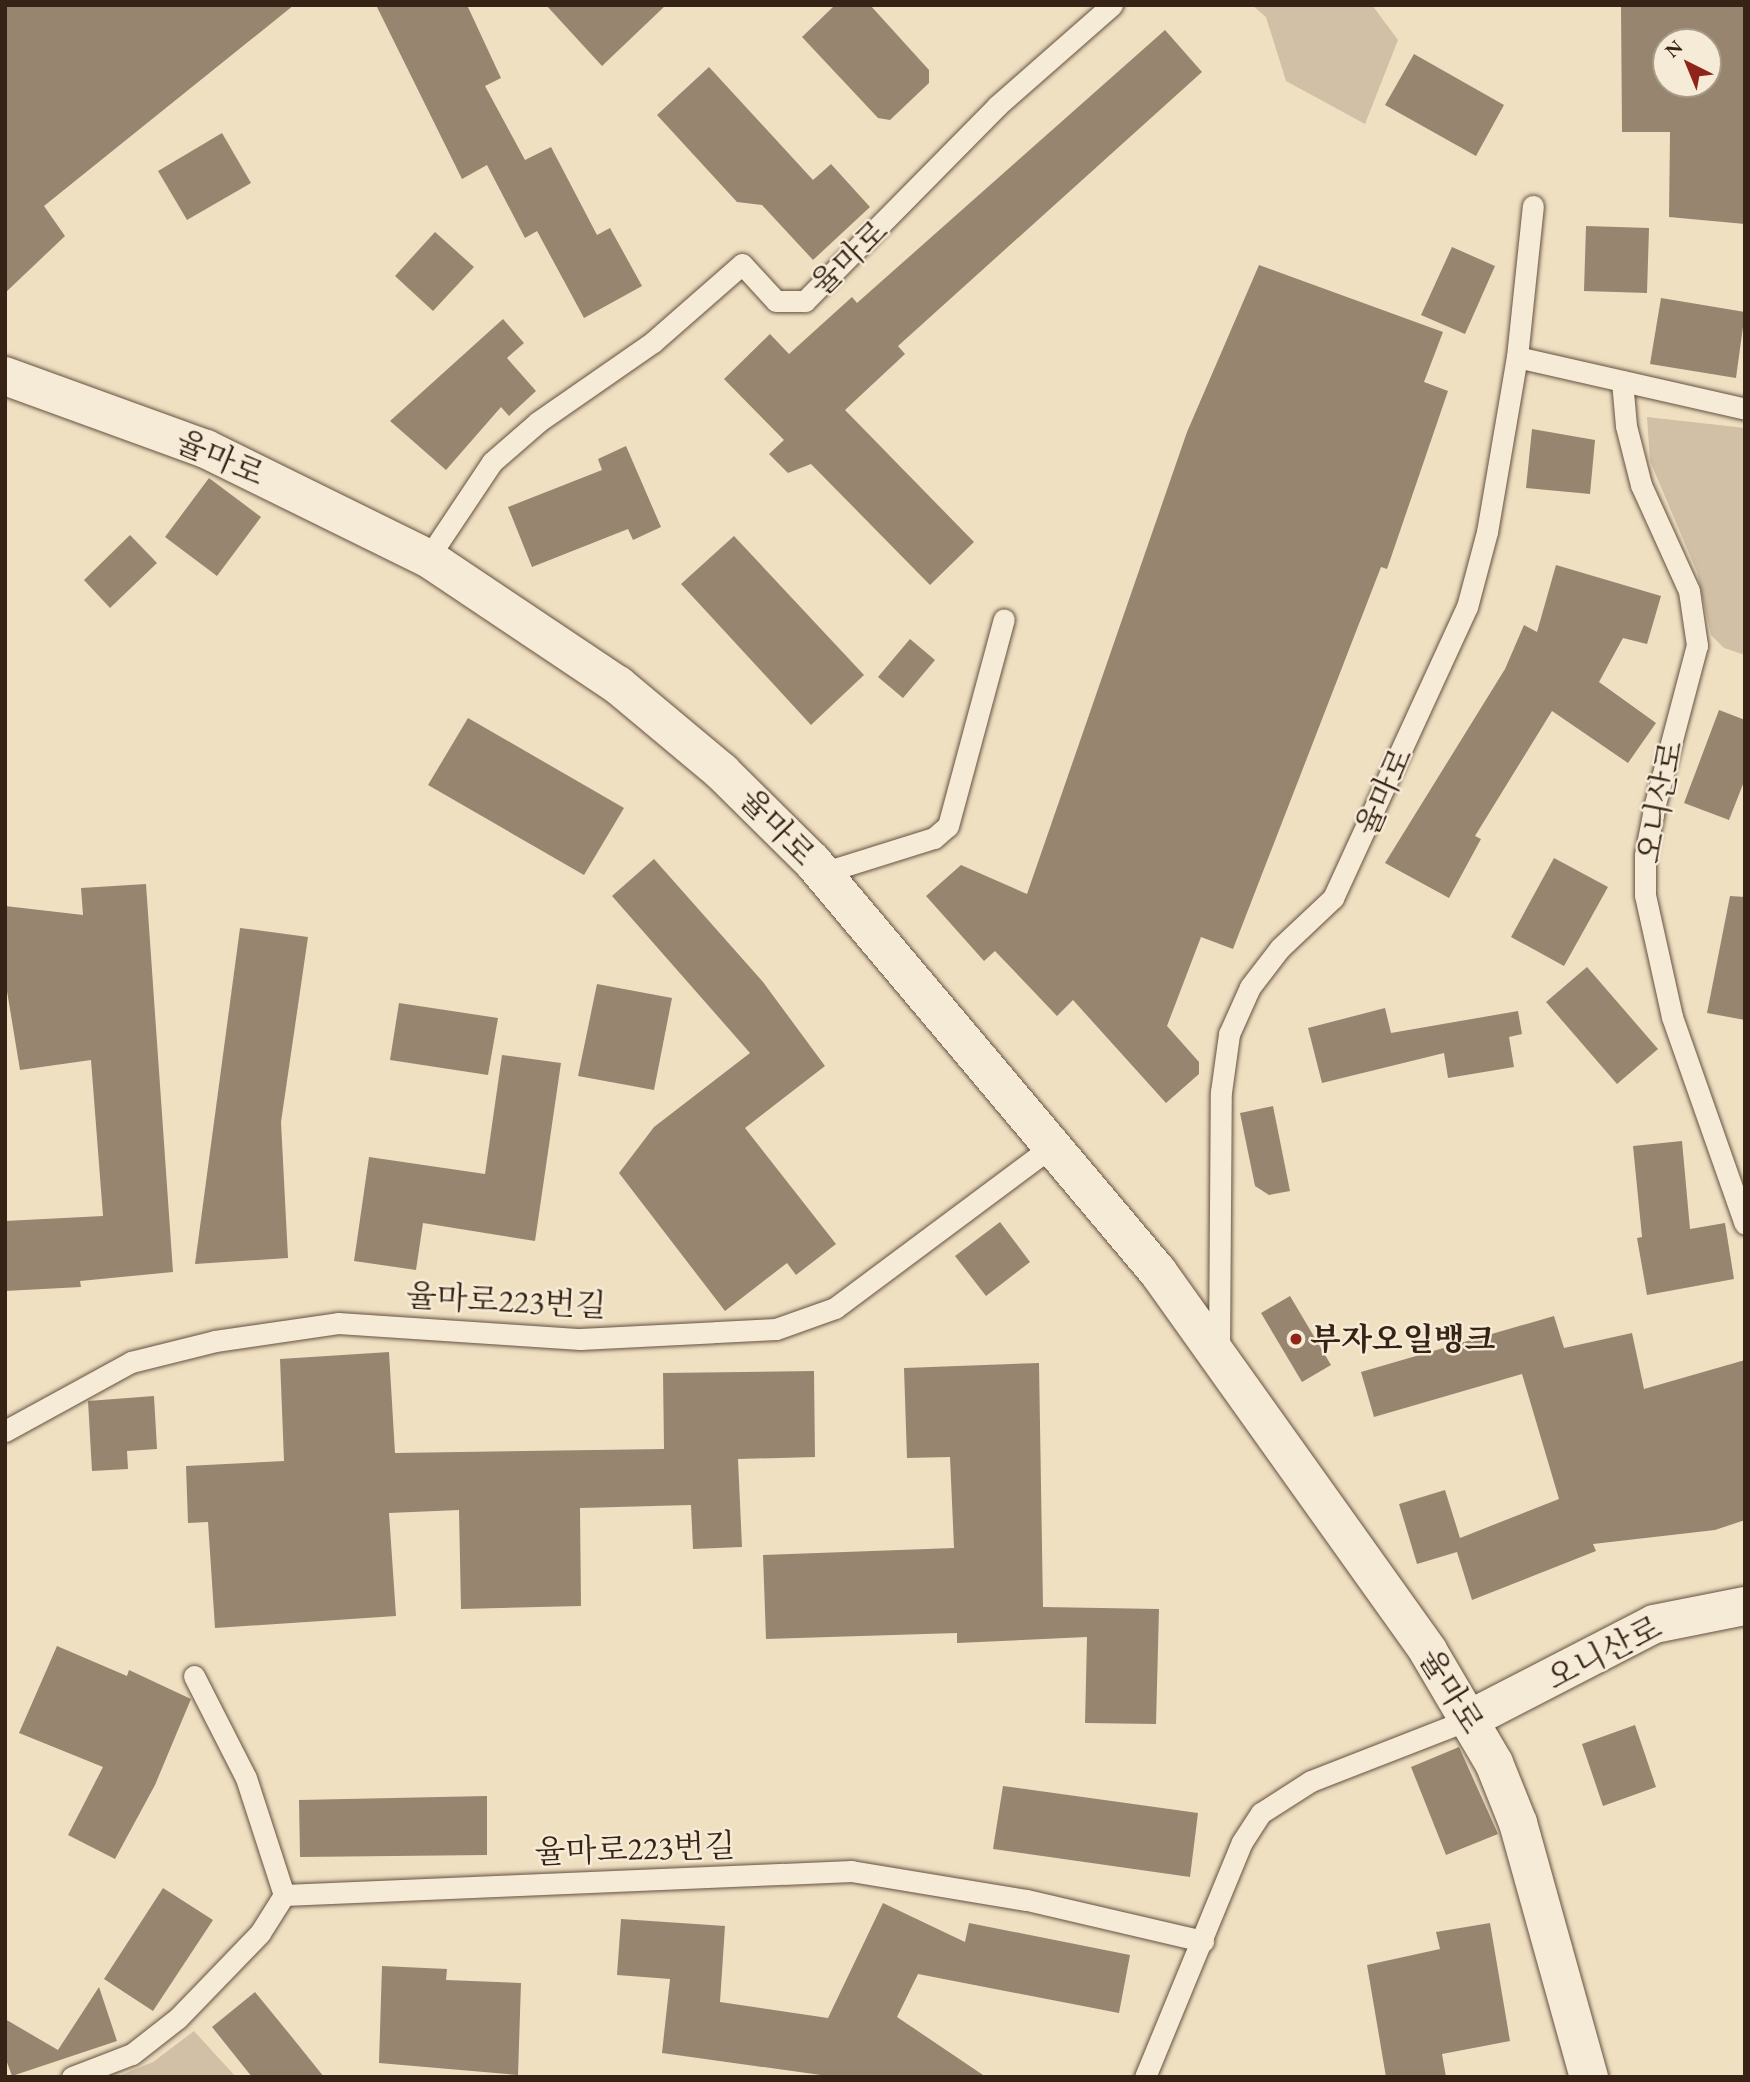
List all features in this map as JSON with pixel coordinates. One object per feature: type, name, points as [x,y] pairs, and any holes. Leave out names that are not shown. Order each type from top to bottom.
[{"type":"street","name":"율마로","points":[[5,376],[206,449],[428,558],[618,685],[722,772],[822,873],[1052,1146],[1219,1352],[1470,1719],[1518,1823],[1589,2077]]},
{"type":"street","name":"오니산로","points":[[1470,1719],[1654,1624],[1745,1606]]},
{"type":"lane","name":"율마로","points":[[428,558],[492,462],[538,422],[653,342],[742,264],[776,301],[805,302],[997,106],[1112,5]]},
{"type":"lane","name":"율마로","points":[[1219,1352],[1221,1092],[1229,1034],[1250,987],[1280,948],[1333,898],[1467,607],[1487,532],[1517,357],[1533,206]]},
{"type":"lane","points":[[1517,357],[1745,409]]},
{"type":"lane","name":"오니산로","points":[[1622,381],[1626,426],[1641,485],[1689,591],[1697,645],[1655,804],[1645,855],[1645,895],[1672,1017],[1745,1224]]},
{"type":"lane","name":"율마로","points":[[822,873],[934,838],[948,826],[1004,619]]},
{"type":"lane","name":"율마로223번길","points":[[5,1431],[131,1362],[215,1341],[338,1324],[580,1339],[776,1329],[835,1308],[1052,1146]]},
{"type":"lane","points":[[72,2077],[132,2054],[178,2018],[261,1933],[284,1895],[246,1778],[194,1676]]},
{"type":"lane","points":[[1145,2077],[1242,1842],[1282,1795],[1470,1719]]},
{"type":"lane","name":"율마로223번길","points":[[284,1895],[851,1871],[1027,1900],[1203,1941]]},
{"type":"shaded area","points":[[1252,5],[1372,5],[1398,40],[1365,124],[1286,81],[1266,17]]},
{"type":"shaded area","points":[[1647,417],[1745,428],[1745,655],[1724,648],[1711,635],[1697,572],[1650,461]]},
{"type":"shaded area","points":[[194,2031],[236,2077],[116,2077],[153,2062]]},
{"type":"building","points":[[5,5],[294,5],[44,206],[65,236],[5,293]]},
{"type":"building","points":[[376,5],[467,5],[501,78],[485,86],[525,160],[551,147],[597,235],[610,228],[642,286],[584,318],[537,231],[525,238],[487,165],[462,179]]},
{"type":"building","points":[[546,5],[666,5],[602,66]]},
{"type":"building","points":[[835,5],[870,5],[929,70],[929,83],[890,120],[878,118],[802,37]]},
{"type":"building","points":[[1621,5],[1745,5],[1745,224],[1669,217],[1670,132],[1622,132]]},
{"type":"building","points":[[1165,30],[1202,72],[898,346],[905,354],[845,410],[974,542],[930,585],[811,464],[788,473],[769,454],[784,440],[724,379],[770,334],[789,354],[852,297],[857,303]]},
{"type":"building","points":[[1414,54],[1504,105],[1476,156],[1385,105]]},
{"type":"building","points":[[709,67],[813,180],[831,164],[870,207],[813,260],[762,205],[737,202],[657,115]]},
{"type":"building","points":[[222,133],[251,183],[187,220],[158,171]]},
{"type":"building","points":[[1586,226],[1649,228],[1647,293],[1584,291]]},
{"type":"building","points":[[435,232],[474,267],[433,311],[395,276]]},
{"type":"building","points":[[1452,247],[1495,266],[1465,334],[1421,315]]},
{"type":"building","points":[[1259,265],[1443,332],[1424,382],[1448,391],[1387,569],[1381,567],[1233,949],[1201,937],[1167,1026],[1199,1062],[1199,1074],[1166,1103],[1073,1000],[1057,1016],[995,951],[984,961],[926,896],[961,865],[1027,894],[1187,432]]},
{"type":"building","points":[[1661,298],[1745,312],[1736,378],[1650,364]]},
{"type":"building","points":[[503,319],[524,343],[507,358],[536,391],[509,416],[501,407],[446,470],[390,421]]},
{"type":"building","points":[[1532,429],[1595,440],[1590,494],[1526,488]]},
{"type":"building","points":[[626,446],[661,527],[633,540],[628,529],[532,567],[508,507],[602,470],[598,459]]},
{"type":"building","points":[[209,478],[261,517],[217,576],[165,537]]},
{"type":"building","points":[[130,535],[157,563],[110,608],[84,580]]},
{"type":"building","points":[[734,536],[864,675],[811,725],[681,584]]},
{"type":"building","points":[[1556,565],[1661,596],[1647,644],[1623,638],[1599,682],[1656,723],[1628,763],[1552,711],[1475,836],[1481,839],[1449,898],[1385,863],[1505,669],[1524,625],[1537,632]]},
{"type":"building","points":[[910,639],[935,660],[903,698],[878,677]]},
{"type":"building","points":[[1719,710],[1745,720],[1745,779],[1729,820],[1684,803]]},
{"type":"building","points":[[468,718],[624,808],[584,875],[428,785]]},
{"type":"building","points":[[1554,858],[1608,887],[1564,966],[1511,937]]},
{"type":"building","points":[[654,859],[763,982],[825,1066],[745,1128],[836,1244],[796,1275],[787,1263],[725,1311],[619,1173],[654,1127],[750,1053],[612,896]]},
{"type":"building","points":[[146,884],[173,1272],[80,1281],[81,1287],[5,1291],[5,1221],[103,1216],[91,1060],[20,1070],[5,979],[5,906],[83,915],[81,888]]},
{"type":"building","points":[[1730,896],[1745,897],[1745,1020],[1707,1013]]},
{"type":"building","points":[[240,928],[308,937],[281,1122],[288,1258],[195,1264]]},
{"type":"building","points":[[1587,967],[1658,1049],[1617,1084],[1546,1002]]},
{"type":"building","points":[[597,984],[672,998],[654,1090],[578,1076]]},
{"type":"building","points":[[399,1003],[498,1018],[488,1075],[390,1060]]},
{"type":"building","points":[[1385,1008],[1391,1033],[1518,1011],[1522,1034],[1509,1037],[1514,1067],[1448,1078],[1444,1053],[1322,1083],[1308,1028]]},
{"type":"building","points":[[502,1055],[561,1063],[535,1241],[423,1223],[416,1270],[354,1261],[369,1157],[485,1174]]},
{"type":"building","points":[[1273,1106],[1290,1191],[1269,1195],[1255,1186],[1240,1113]]},
{"type":"building","points":[[1682,1141],[1690,1229],[1725,1223],[1734,1279],[1647,1295],[1637,1238],[1642,1237],[1633,1146]]},
{"type":"building","points":[[1000,1222],[1030,1262],[986,1296],[955,1256]]},
{"type":"building","name":"부자오일뱅크","points":[[1290,1296],[1331,1365],[1302,1382],[1261,1313]]},
{"type":"building","points":[[1554,1316],[1564,1348],[1632,1333],[1644,1389],[1745,1360],[1745,1520],[1715,1530],[1593,1544],[1596,1551],[1472,1600],[1457,1552],[1417,1564],[1399,1504],[1445,1490],[1460,1538],[1559,1499],[1522,1374],[1374,1417],[1361,1372]]},
{"type":"building","points":[[389,1352],[395,1453],[664,1449],[663,1373],[814,1371],[815,1457],[738,1459],[742,1547],[693,1549],[691,1505],[580,1508],[581,1606],[461,1609],[459,1510],[389,1513],[396,1616],[215,1628],[208,1522],[188,1523],[186,1466],[284,1461],[280,1359]]},
{"type":"building","points":[[1039,1363],[1043,1607],[1159,1609],[1156,1724],[1085,1723],[1087,1637],[957,1643],[957,1633],[766,1639],[763,1555],[954,1548],[950,1457],[907,1458],[904,1368]]},
{"type":"building","points":[[154,1396],[157,1449],[127,1451],[128,1469],[92,1471],[88,1401]]},
{"type":"building","points":[[57,1646],[127,1676],[129,1670],[191,1699],[155,1785],[115,1859],[68,1835],[103,1767],[19,1733]]},
{"type":"building","points":[[1635,1725],[1656,1787],[1603,1806],[1582,1744]]},
{"type":"building","points":[[1459,1747],[1498,1834],[1446,1855],[1411,1767]]},
{"type":"building","points":[[1003,1786],[1198,1813],[1190,1877],[993,1849]]},
{"type":"building","points":[[487,1796],[487,1855],[300,1857],[299,1800]]},
{"type":"building","points":[[163,1888],[213,1920],[153,2011],[104,1979]]},
{"type":"building","points":[[883,1903],[965,1942],[969,1923],[1130,1955],[1119,2013],[918,1974],[897,2017],[986,2077],[835,2077],[662,2053],[670,1979],[617,1975],[621,1919],[725,1926],[720,2002],[828,2018]]},
{"type":"building","points":[[1490,1923],[1510,2041],[1442,2054],[1446,2077],[1386,2077],[1367,1965],[1440,1949],[1436,1932]]},
{"type":"building","points":[[382,1966],[447,1969],[446,1980],[521,1983],[518,2075],[379,2063]]},
{"type":"building","points":[[99,1987],[117,2041],[12,2076],[5,2057],[5,2019],[58,2050]]},
{"type":"building","points":[[255,1992],[324,2077],[252,2077],[212,2027]]},
{"type":"place","name":"부자오일뱅크","points":[[1296,1339]]}]
